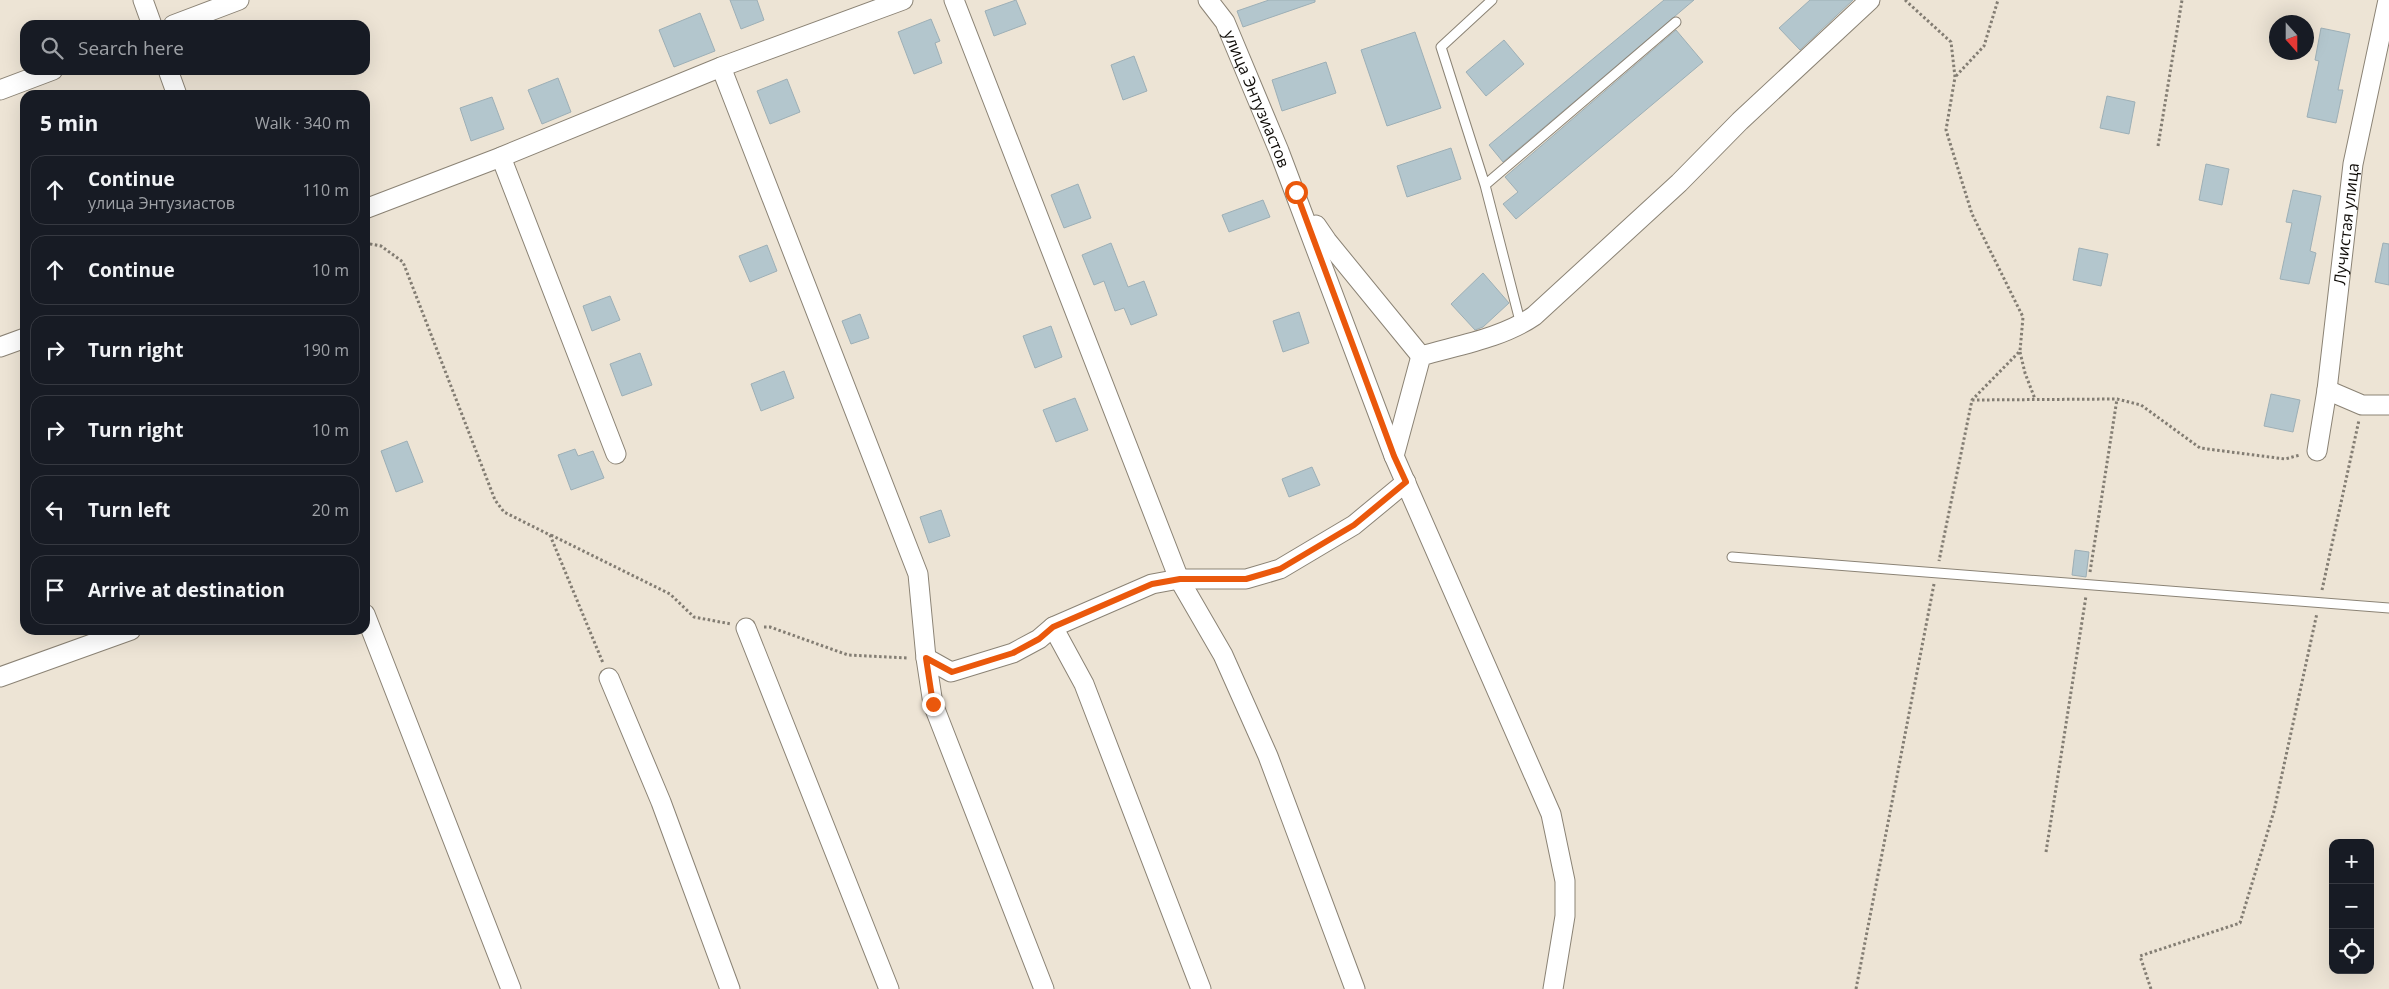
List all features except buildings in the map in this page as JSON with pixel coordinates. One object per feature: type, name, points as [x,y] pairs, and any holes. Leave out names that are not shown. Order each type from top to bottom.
[{"type":"street","points":[[143,0],[150,20]]},
{"type":"street","points":[[186,20],[239,0]]},
{"type":"street","points":[[370,207],[501,157],[721,67],[903,0]]},
{"type":"street","points":[[954,0],[1180,579],[1223,655],[1268,756],[1355,989]]},
{"type":"street","name":"улица Энтузиастов","points":[[1208,0],[1224,22],[1296,192],[1394,456],[1551,814],[1565,881],[1565,916],[1553,989]]},
{"type":"street","points":[[1421,356],[1505,332],[1521,325],[1534,316],[1679,183],[1740,122],[1870,0]]},
{"type":"street","name":"Лучистая улица","points":[[2317,451],[2327,390],[2353,164],[2388,0]]},
{"type":"street","points":[[721,67],[918,574],[926,658],[933,704],[1044,989]]},
{"type":"street","points":[[0,90],[40,75]]},
{"type":"street","points":[[170,75],[175,90]]},
{"type":"street","points":[[501,157],[616,454]]},
{"type":"street","points":[[1296,192],[1326,241],[1421,356]]},
{"type":"street","points":[[0,347],[20,340]]},
{"type":"street","points":[[1394,456],[1421,356]]},
{"type":"street","points":[[2327,390],[2362,405],[2389,405]]},
{"type":"street","points":[[926,658],[952,672],[1013,653],[1039,639],[1053,627],[1152,584],[1180,579],[1246,579],[1280,569],[1354,525],[1406,482]]},
{"type":"street","points":[[370,627],[512,989]]},
{"type":"street","points":[[1053,627],[1084,684],[1201,989]]},
{"type":"street","points":[[746,628],[889,989]]},
{"type":"street","points":[[0,676],[117,635]]},
{"type":"street","points":[[610,678],[661,802],[730,989]]},
{"type":"lane","points":[[1492,0],[1441,47],[1485,185],[1521,325]]},
{"type":"lane","points":[[1485,185],[1676,22]]},
{"type":"lane","points":[[1732,557],[2389,608]]},
{"type":"path","points":[[1905,0],[1951,42],[1955,77],[1946,130],[1972,214],[2022,317],[2020,351],[2025,373],[2035,399]]},
{"type":"path","points":[[1955,77],[1984,46],[1998,0]]},
{"type":"path","points":[[2158,146],[2182,0]]},
{"type":"path","points":[[370,244],[381,246],[403,262],[495,500],[504,512],[670,594],[694,617],[746,628],[770,627],[848,655],[926,658]]},
{"type":"path","points":[[1856,989],[1936,573],[1972,400],[2020,351]]},
{"type":"path","points":[[1972,400],[2117,398],[2141,405],[2200,448],[2284,459],[2317,451]]},
{"type":"path","points":[[2046,852],[2117,398]]},
{"type":"path","points":[[2151,989],[2140,956],[2240,923],[2274,811],[2362,405]]},
{"type":"path","points":[[550,534],[610,678]]},
{"type":"route","points":[[933,704],[926,658],[952,672],[1013,653],[1039,639],[1053,627],[1152,584],[1180,579],[1246,579],[1264,575],[1295,562],[1354,525],[1406,482],[1394,456],[1296,192]]}]
